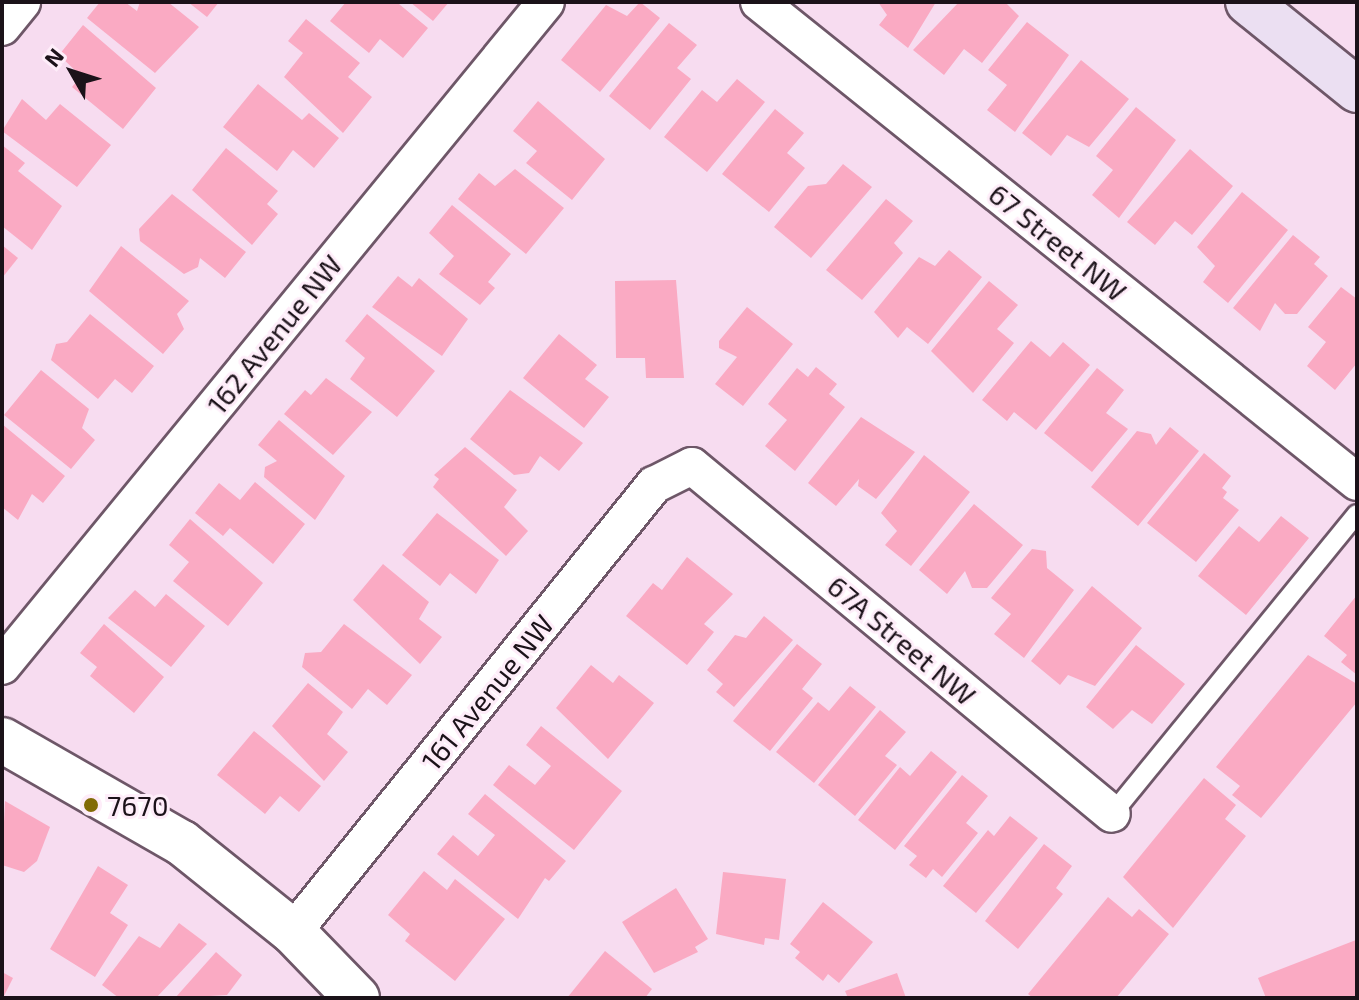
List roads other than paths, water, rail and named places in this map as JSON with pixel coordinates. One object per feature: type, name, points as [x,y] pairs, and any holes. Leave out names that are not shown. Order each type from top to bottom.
[{"type":"main road","points":[[1248,2],[1357,90]]},
{"type":"street","points":[[2,27],[22,2]]},
{"type":"street","name":"162 Avenue NW","points":[[2,666],[546,2]]},
{"type":"street","name":"67 Street NW","points":[[759,2],[1357,482]]},
{"type":"street","name":"67A Street NW","points":[[692,466],[1112,814]]},
{"type":"street","name":"161 Avenue NW","points":[[293,932],[654,485],[692,466]]},
{"type":"street","points":[[2,740],[182,843],[293,932],[357,998]]},
{"type":"lane","points":[[1112,814],[1357,514]]},
{"type":"place","name":"7670","points":[[91,805]]}]
